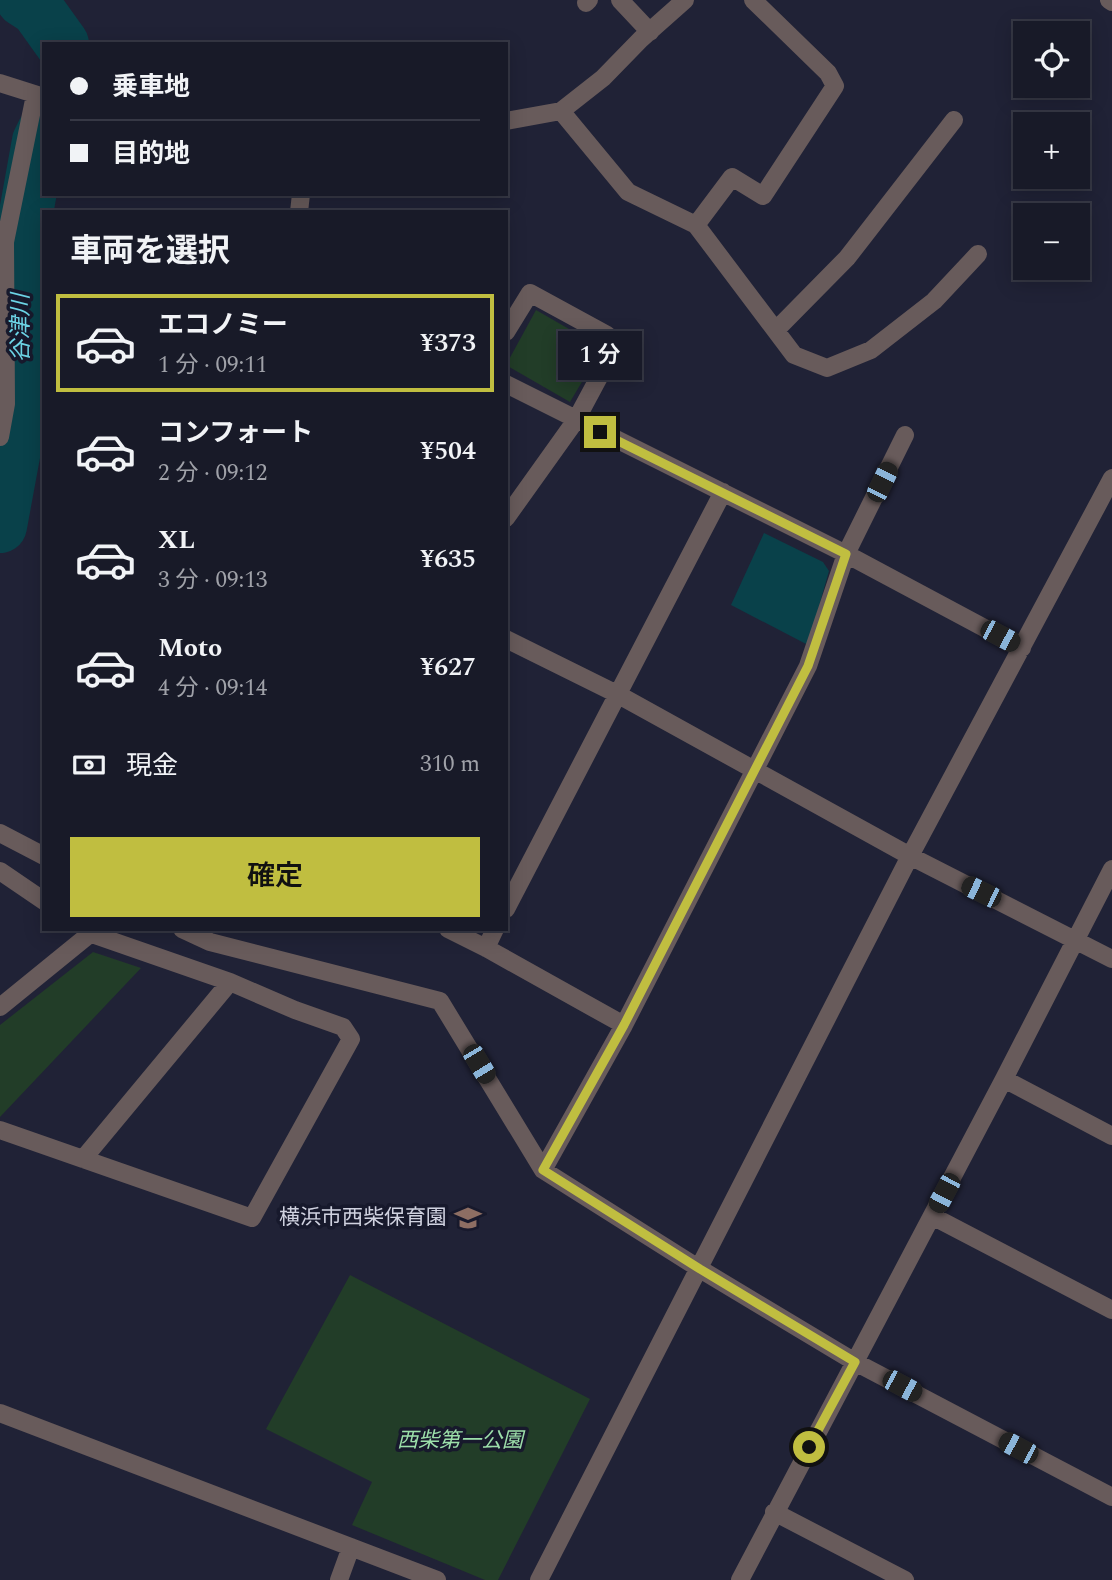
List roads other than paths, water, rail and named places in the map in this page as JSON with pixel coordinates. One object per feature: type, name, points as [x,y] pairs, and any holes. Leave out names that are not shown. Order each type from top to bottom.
[{"type":"street","points":[[620,0],[650,32]]},
{"type":"street","points":[[508,121],[561,111],[603,78],[685,0]]},
{"type":"street","points":[[696,225],[732,177],[764,196],[835,86],[828,73],[753,0]]},
{"type":"street","points":[[0,83],[39,96],[5,242],[6,404],[0,437]]},
{"type":"street","points":[[561,111],[628,192],[696,225],[794,355],[827,368],[871,350],[934,301],[978,254]]},
{"type":"street","points":[[777,329],[847,258],[954,120]]},
{"type":"street","points":[[508,329],[530,293],[607,335],[613,351],[576,420],[508,514]]},
{"type":"street","points":[[508,385],[846,554],[1022,648]]},
{"type":"street","points":[[543,1170],[624,1025],[808,666],[846,554],[905,435]]},
{"type":"street","points":[[539,1580],[910,856],[1112,478]]},
{"type":"street","points":[[508,905],[723,492]]},
{"type":"street","points":[[508,640],[617,694],[910,856],[1112,959]]},
{"type":"street","points":[[0,833],[42,855]]},
{"type":"street","points":[[740,1580],[1112,869]]},
{"type":"street","points":[[0,871],[42,900]]},
{"type":"street","points":[[0,1007],[91,931],[343,1027],[351,1039],[252,1218],[0,1130]]},
{"type":"street","points":[[190,931],[440,1001],[543,1170],[855,1362],[1112,1497]]},
{"type":"street","points":[[452,931],[624,1025]]},
{"type":"street","points":[[486,948],[494,931]]},
{"type":"street","points":[[83,1159],[230,982]]},
{"type":"street","points":[[1004,1079],[1112,1136]]},
{"type":"street","points":[[932,1216],[1112,1310]]},
{"type":"street","points":[[0,1413],[437,1580]]},
{"type":"street","points":[[774,1511],[905,1580]]},
{"type":"street","points":[[338,1580],[351,1547]]},
{"type":"waterway","name":"谷津川","points":[[23,0],[37,9],[61,42]]},
{"type":"waterway","name":"谷津川","points":[[0,526],[21,412],[21,241],[42,135]]},
{"type":"place","name":"横浜市西柴保育園","points":[[468,1218]]},
{"type":"park label","name":"西柴第一公園","points":[[460,1441]]}]
